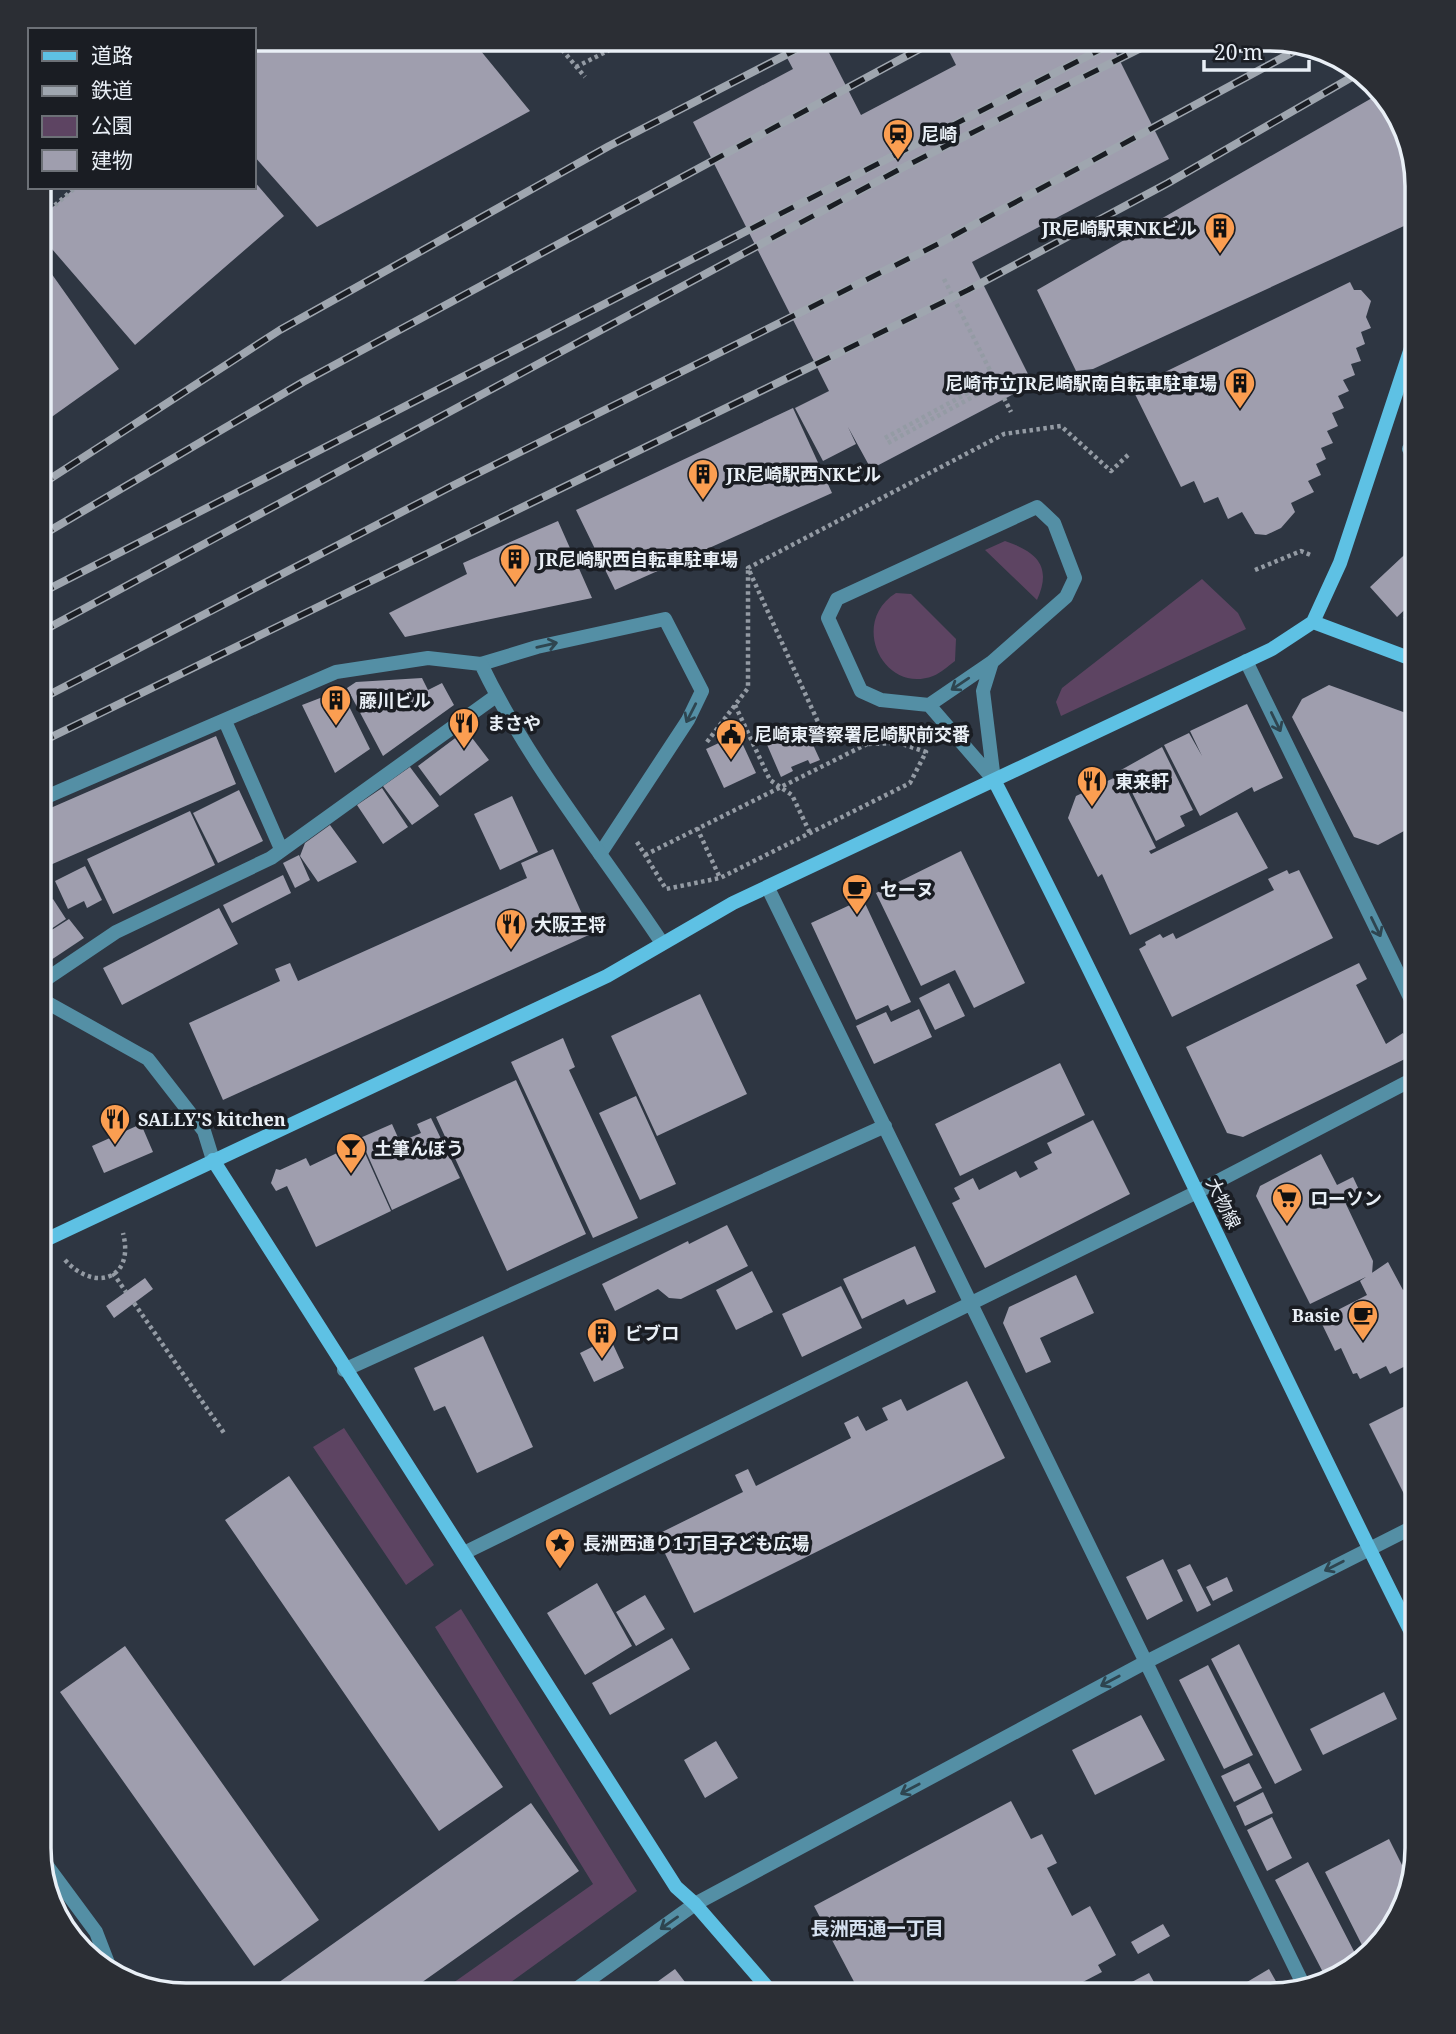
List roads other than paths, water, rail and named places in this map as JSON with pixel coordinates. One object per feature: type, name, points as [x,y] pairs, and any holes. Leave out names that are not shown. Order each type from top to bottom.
[{"type":"street","points":[[51,1237],[607,976],[662,943],[768,888],[1272,649],[1313,622],[1340,563],[1405,369]]},
{"type":"street","points":[[1037,507],[1054,523],[1075,578],[1066,597],[992,662],[929,705],[881,700],[861,691],[828,618],[837,599],[1037,507]]},
{"type":"street","points":[[51,795],[336,672],[428,658],[481,664],[537,647],[665,619],[702,691],[688,720],[600,854]]},
{"type":"street","points":[[1313,622],[1405,657]]},
{"type":"street","points":[[1246,661],[1405,985]]},
{"type":"street","points":[[992,662],[984,691],[993,780]]},
{"type":"street","points":[[481,664],[496,696],[662,943]]},
{"type":"street","points":[[51,976],[116,932],[271,858],[496,696]]},
{"type":"street","points":[[929,705],[993,780]]},
{"type":"street","points":[[225,721],[281,849]]},
{"type":"street","name":"大物線","points":[[993,780],[1197,1192],[1368,1549],[1405,1619]]},
{"type":"street","points":[[768,888],[1301,1980]]},
{"type":"street","points":[[51,1005],[148,1059],[204,1131],[213,1160],[344,1370],[676,1887],[695,1904],[764,1983]]},
{"type":"street","points":[[464,1553],[1197,1192],[1405,1084]]},
{"type":"street","points":[[344,1370],[885,1126]]},
{"type":"street","points":[[585,1983],[695,1904],[1144,1663],[1405,1531]]},
{"type":"street","points":[[54,1875],[96,1932],[105,1956]]},
{"type":"railway","points":[[51,478],[280,330],[609,146],[794,51]]},
{"type":"railway","points":[[51,530],[303,382],[916,51]]},
{"type":"railway","points":[[51,588],[1098,51]]},
{"type":"railway","points":[[51,627],[902,168],[1135,51]]},
{"type":"railway","points":[[51,694],[450,487],[940,243],[1292,53]]},
{"type":"railway","points":[[51,737],[968,290],[1168,183],[1350,78]]},
{"type":"place","name":"尼崎","points":[[898,161]]},
{"type":"place","name":"JR尼崎駅東NKビル","points":[[1220,255]]},
{"type":"place","name":"尼崎市立JR尼崎駅南自転車駐車場","points":[[1240,410]]},
{"type":"place","name":"JR尼崎駅西NKビル","points":[[703,501]]},
{"type":"place","name":"JR尼崎駅西自転車駐車場","points":[[515,586]]},
{"type":"place","name":"藤川ビル","points":[[336,727]]},
{"type":"place","name":"まさや","points":[[464,750]]},
{"type":"place","name":"尼崎東警察署尼崎駅前交番","points":[[731,761]]},
{"type":"place","name":"東来軒","points":[[1092,808]]},
{"type":"place","name":"セーヌ","points":[[857,916]]},
{"type":"place","name":"大阪王将","points":[[511,951]]},
{"type":"place","name":"SALLY'S kitchen","points":[[115,1146]]},
{"type":"place","name":"土筆んぼう","points":[[351,1175]]},
{"type":"place","name":"ローソン","points":[[1287,1225]]},
{"type":"place","name":"Basie","points":[[1363,1342]]},
{"type":"place","name":"ビブロ","points":[[602,1360]]},
{"type":"place","name":"長洲西通り1丁目子ども広場","points":[[560,1570]]},
{"type":"district","name":"長洲西通一丁目","points":[[877,1928]]}]
